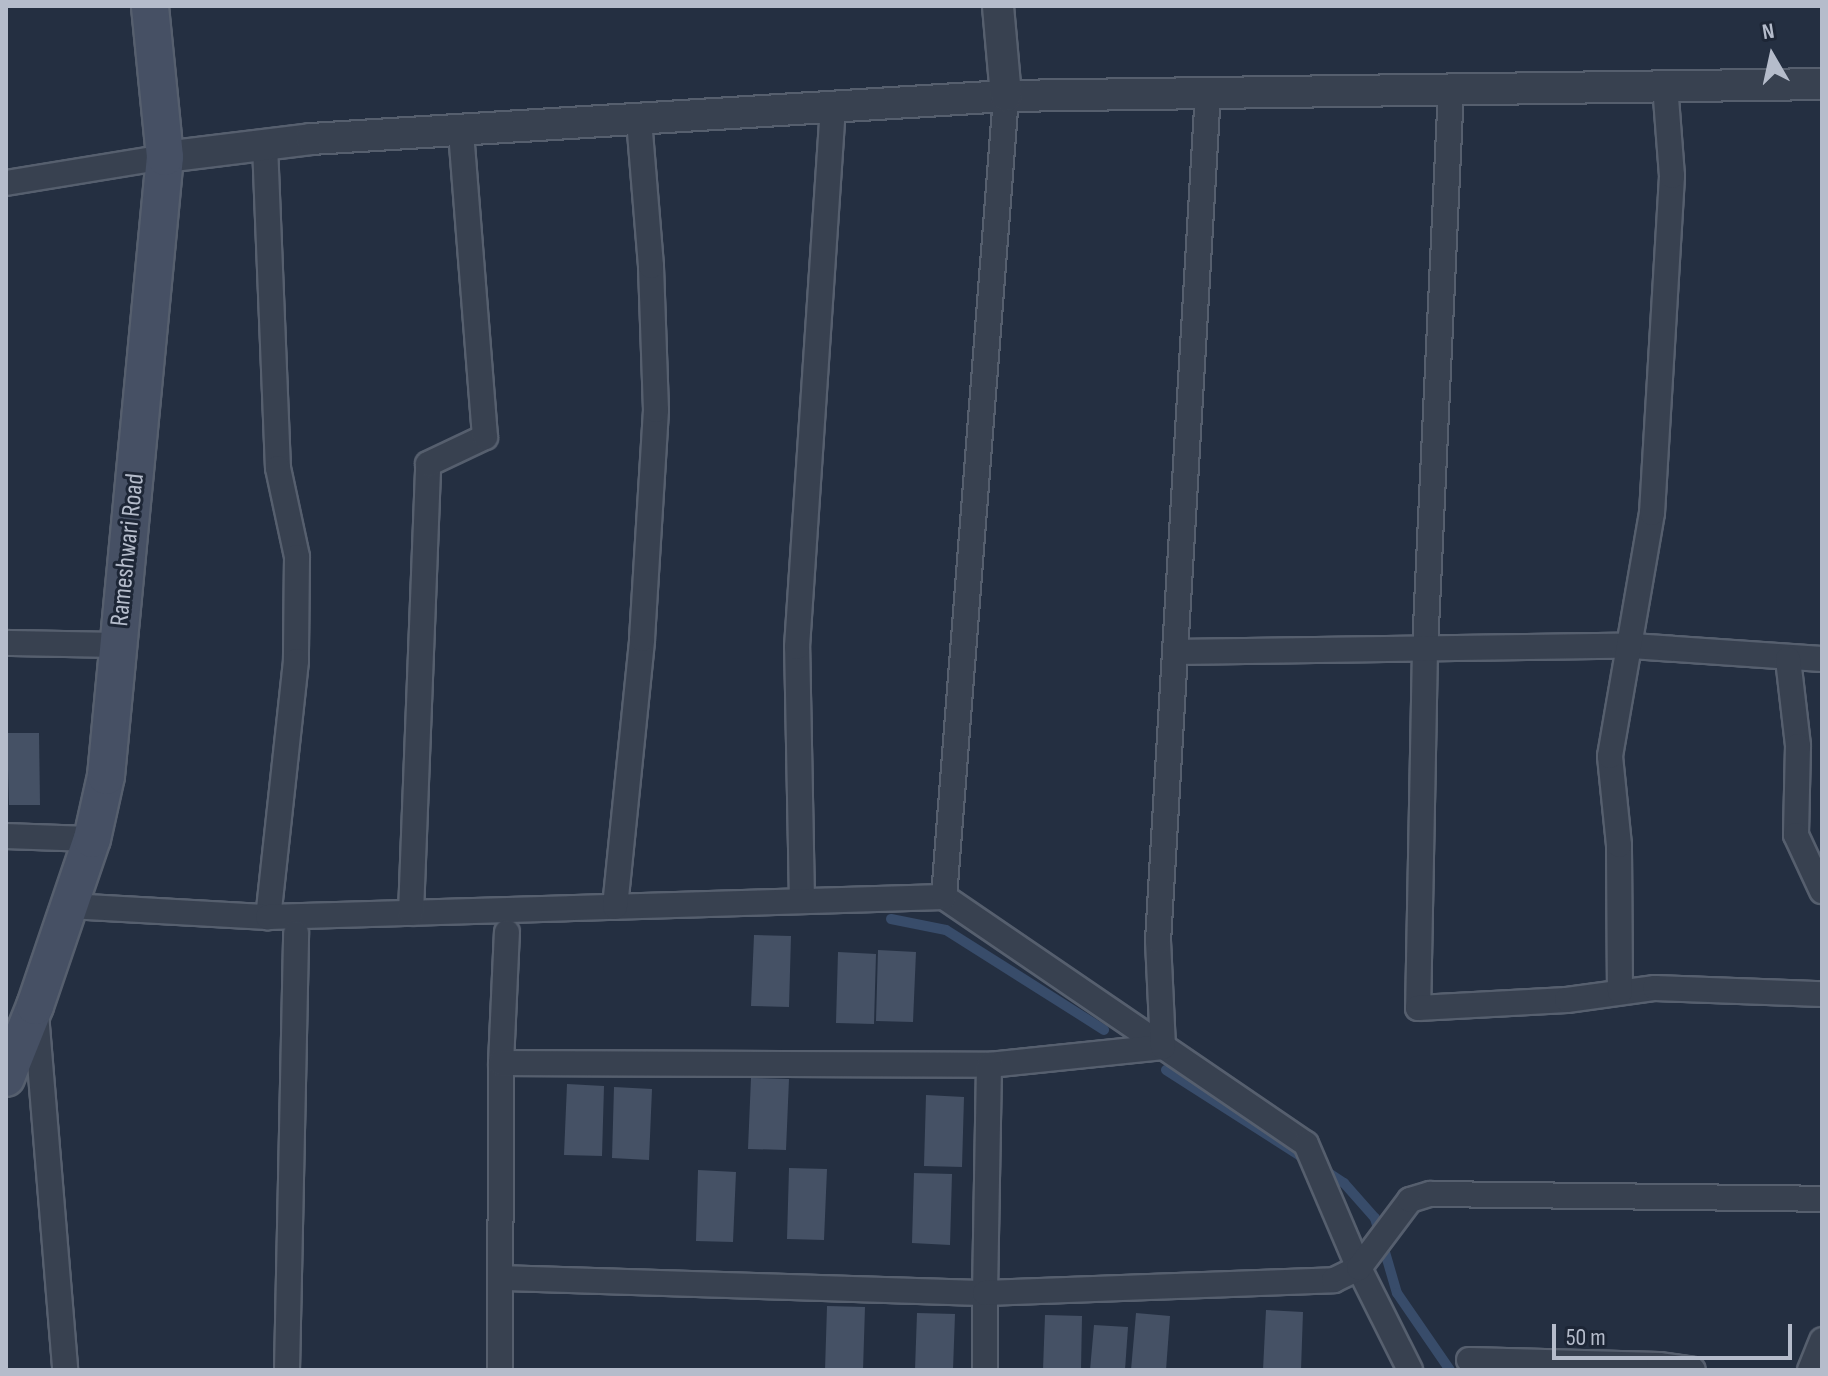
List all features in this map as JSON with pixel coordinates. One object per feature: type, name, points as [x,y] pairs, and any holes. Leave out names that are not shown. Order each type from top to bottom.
[{"type":"main road","name":"Rameshwari Road","points":[[6,1078],[35,1006],[92,839],[106,776],[165,157],[150,6]]},
{"type":"street","points":[[944,897],[1006,96],[998,6]]},
{"type":"street","points":[[6,183],[165,157],[265,145],[1006,96],[1822,84]]},
{"type":"street","points":[[1620,992],[1619,845],[1610,756],[1632,646],[1652,513],[1672,176],[1665,86]]},
{"type":"street","points":[[1451,89],[1425,649],[1418,1008],[1567,1000],[1620,992],[1691,988],[1822,994]]},
{"type":"street","points":[[1163,1047],[1158,941],[1208,93]]},
{"type":"street","points":[[802,901],[797,647],[833,106]]},
{"type":"street","points":[[615,907],[642,639],[656,410],[651,266],[639,119]]},
{"type":"street","points":[[411,913],[428,464],[485,437],[461,130]]},
{"type":"street","points":[[265,145],[278,468],[297,557],[296,661],[268,917]]},
{"type":"street","points":[[6,643],[119,645]]},
{"type":"street","points":[[1175,652],[1632,646],[1822,659]]},
{"type":"street","points":[[1788,659],[1798,746],[1796,835],[1822,891]]},
{"type":"street","points":[[6,836],[92,839]]},
{"type":"street","points":[[69,906],[268,917],[944,897],[1306,1144],[1359,1268],[1410,1370]]},
{"type":"street","points":[[500,1370],[501,1063],[507,932]]},
{"type":"street","points":[[287,1370],[296,933]]},
{"type":"street","points":[[35,1006],[65,1370]]},
{"type":"street","points":[[501,1063],[989,1065],[1163,1047]]},
{"type":"street","points":[[985,1370],[989,1065]]},
{"type":"street","points":[[502,1278],[985,1293],[1334,1280],[1359,1268],[1410,1200],[1430,1194],[1822,1199]]},
{"type":"street","points":[[1810,1370],[1822,1340]]},
{"type":"street","points":[[1469,1360],[1693,1370]]},
{"type":"building","points":[[7,733],[39,733],[40,805],[9,805]]},
{"type":"building","points":[[754,935],[791,936],[789,1007],[751,1006]]},
{"type":"building","points":[[878,950],[916,952],[913,1022],[876,1021]]},
{"type":"building","points":[[838,952],[876,954],[874,1024],[836,1023]]},
{"type":"building","points":[[751,1078],[789,1079],[786,1150],[748,1149]]},
{"type":"building","points":[[567,1084],[604,1086],[602,1156],[564,1155]]},
{"type":"building","points":[[614,1087],[652,1089],[649,1160],[612,1158]]},
{"type":"building","points":[[926,1095],[964,1097],[962,1167],[924,1166]]},
{"type":"building","points":[[789,1168],[827,1169],[824,1240],[787,1239]]},
{"type":"building","points":[[698,1170],[736,1172],[733,1242],[696,1241]]},
{"type":"building","points":[[914,1173],[952,1174],[950,1245],[912,1243]]},
{"type":"building","points":[[827,1306],[865,1307],[863,1370],[825,1370]]},
{"type":"building","points":[[1266,1310],[1303,1312],[1301,1370],[1263,1370]]},
{"type":"building","points":[[917,1313],[955,1314],[953,1370],[915,1370]]},
{"type":"building","points":[[1136,1313],[1170,1316],[1166,1370],[1131,1370]]},
{"type":"building","points":[[1045,1315],[1082,1316],[1081,1370],[1043,1370]]},
{"type":"building","points":[[1094,1325],[1128,1327],[1125,1370],[1090,1370]]},
{"type":"waterway","points":[[891,919],[946,930],[1104,1030]]},
{"type":"waterway","points":[[1166,1070],[1307,1160]]},
{"type":"waterway","points":[[1324,1170],[1344,1183],[1375,1218],[1397,1293],[1450,1370]]}]
